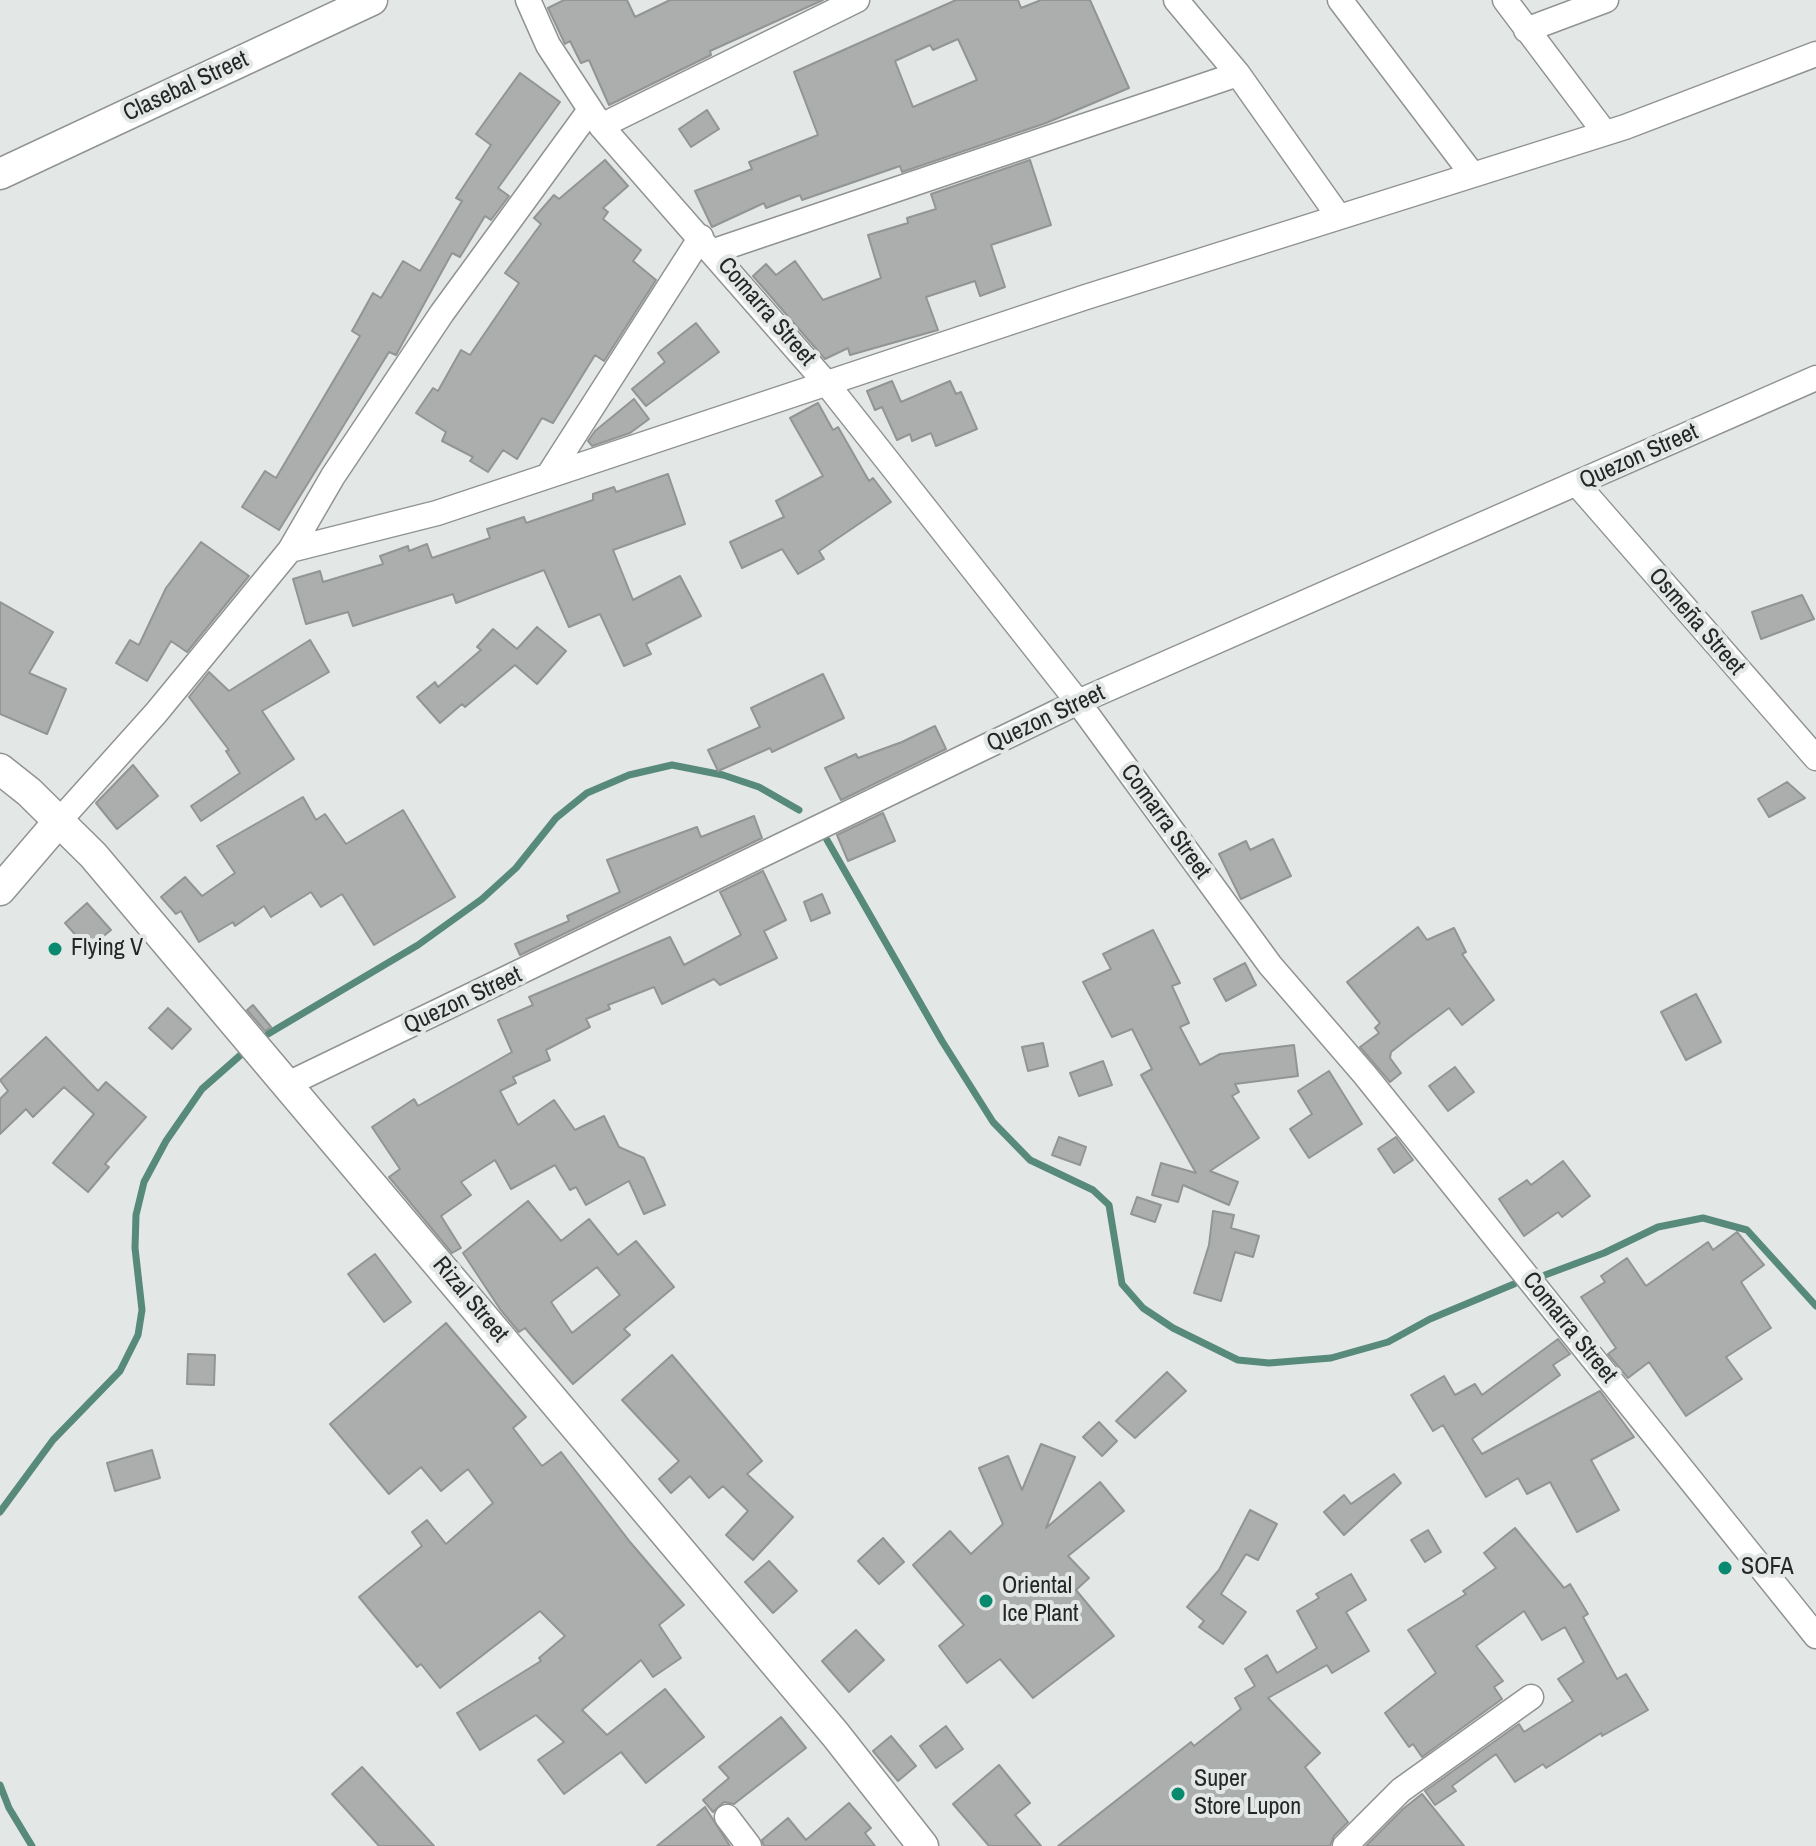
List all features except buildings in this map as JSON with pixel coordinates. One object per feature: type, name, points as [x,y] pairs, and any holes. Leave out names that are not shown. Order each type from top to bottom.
[{"type":"street","name":"Clasebal Street","points":[[0,174],[372,0]]},
{"type":"street","name":"Comarra Street","points":[[528,0],[548,45],[596,118],[827,384],[1078,702],[1270,965],[1375,1087],[1816,1636]]},
{"type":"street","points":[[0,890],[156,713],[290,550],[333,476],[442,313],[596,118],[857,0]]},
{"type":"street","points":[[1176,0],[1238,74],[1339,217]]},
{"type":"street","points":[[1340,0],[1472,174]]},
{"type":"street","points":[[1505,0],[1605,133]]},
{"type":"street","points":[[1526,30],[1601,1]]},
{"type":"street","points":[[290,550],[437,513],[1339,217],[1605,133],[1816,54]]},
{"type":"street","points":[[548,476],[708,244],[1238,74]]},
{"type":"street","name":"Quezon Street","points":[[288,1084],[1078,702],[1816,378]]},
{"type":"street","name":"Osmeña Street","points":[[1577,484],[1816,758]]},
{"type":"street","name":"Rizal Street","points":[[0,769],[60,820],[288,1084],[835,1734],[923,1846]]},
{"type":"street","points":[[1345,1846],[1401,1790],[1531,1697]]},
{"type":"street","points":[[727,1817],[749,1846]]},
{"type":"waterway","points":[[268,1034],[418,945],[482,899],[516,868],[556,818],[587,793],[629,775],[672,765],[723,775],[759,787],[799,810]]},
{"type":"waterway","points":[[827,840],[942,1041],[993,1122],[1030,1160],[1093,1190],[1109,1205],[1122,1284],[1143,1308],[1173,1328],[1238,1360],[1269,1363],[1331,1358],[1388,1342],[1430,1319],[1514,1284]]},
{"type":"waterway","points":[[0,1512],[53,1440],[120,1371],[138,1335],[142,1310],[135,1248],[136,1215],[144,1182],[166,1141],[202,1089],[244,1052]]},
{"type":"waterway","points":[[1545,1275],[1604,1253],[1658,1227],[1703,1218],[1747,1230],[1816,1306]]},
{"type":"waterway","points":[[0,1785],[9,1808],[32,1846]]},
{"type":"place","name":"Flying V","points":[[55,949]]},
{"type":"place","name":"SOFA","points":[[1725,1568]]},
{"type":"place","name":"Oriental Ice Plant","points":[[986,1601]]},
{"type":"place","name":"Super Store Lupon","points":[[1178,1794]]}]
